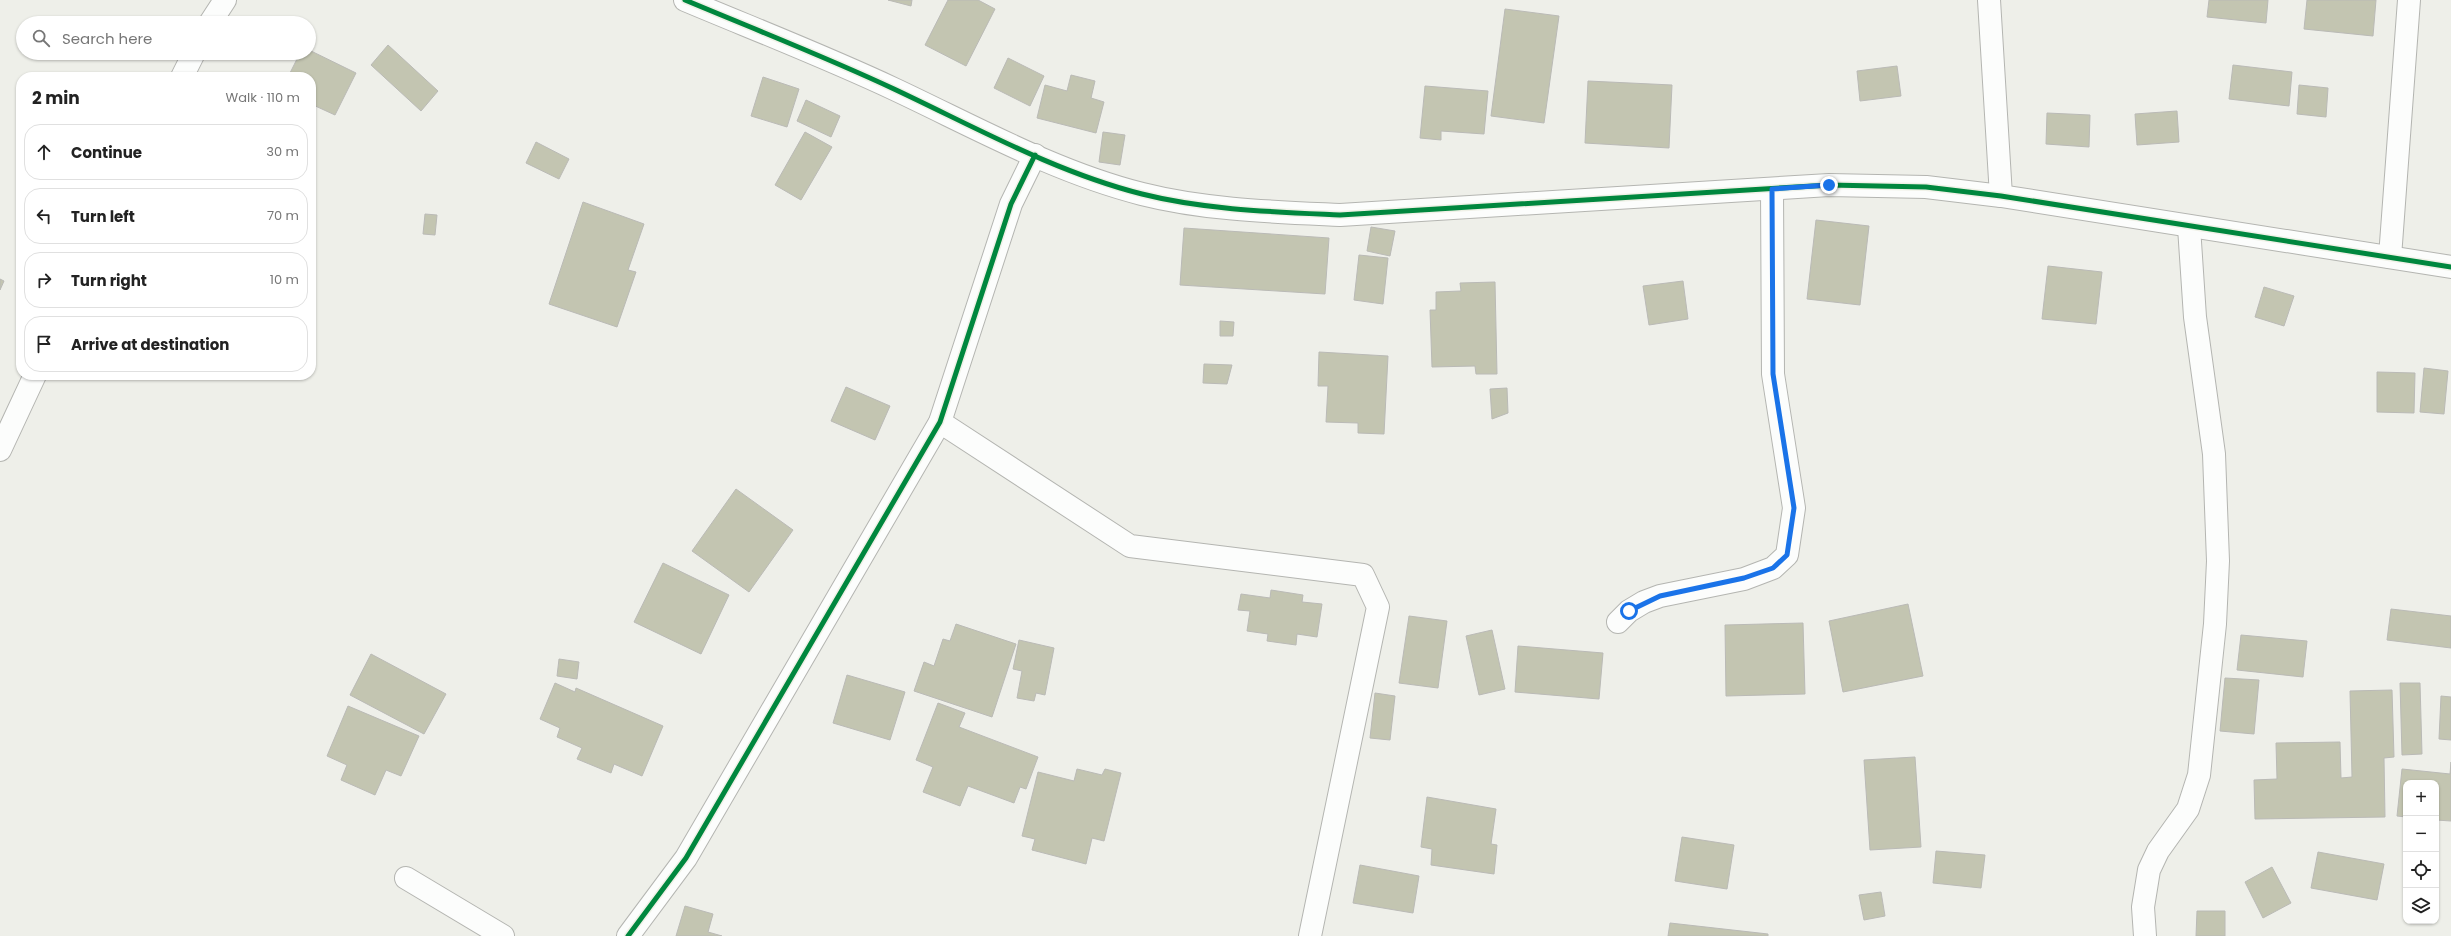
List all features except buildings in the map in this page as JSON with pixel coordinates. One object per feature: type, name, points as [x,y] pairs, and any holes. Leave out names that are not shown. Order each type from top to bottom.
[{"type":"street","points":[[215,16],[225,0]]},
{"type":"street","points":[[685,0],[889,86],[1074,172],[1143,194],[1265,212],[1340,215],[1829,185],[1926,187],[2001,196],[2189,227],[2451,267]]},
{"type":"street","points":[[1989,0],[2001,196]]},
{"type":"street","points":[[2390,257],[2409,0]]},
{"type":"street","points":[[184,72],[190,60]]},
{"type":"street","points":[[628,936],[686,858],[940,422],[1011,204],[1035,155]]},
{"type":"street","points":[[1618,622],[1629,611],[1644,602],[1660,596],[1744,578],[1773,568],[1787,555],[1794,508],[1773,374],[1772,189]]},
{"type":"street","points":[[2145,936],[2143,906],[2149,870],[2158,851],[2188,809],[2200,775],[2215,624],[2218,561],[2214,454],[2195,318],[2189,227]]},
{"type":"street","points":[[0,450],[33,380]]},
{"type":"street","points":[[940,422],[1130,546],[1363,575],[1378,607],[1310,936]]},
{"type":"street","points":[[406,878],[503,936]]},
{"type":"cycle path","points":[[685,0],[868,77],[1016,148],[1078,174],[1142,194],[1190,204],[1290,213],[1340,215],[1829,185],[1926,187],[2001,196],[2451,267]]},
{"type":"cycle path","points":[[628,936],[686,858],[940,422],[1011,204],[1035,155]]},
{"type":"route","points":[[1629,611],[1644,602],[1660,596],[1744,578],[1773,568],[1787,555],[1791,538],[1794,508],[1791,484],[1781,435],[1773,374],[1772,189],[1829,185]]}]
